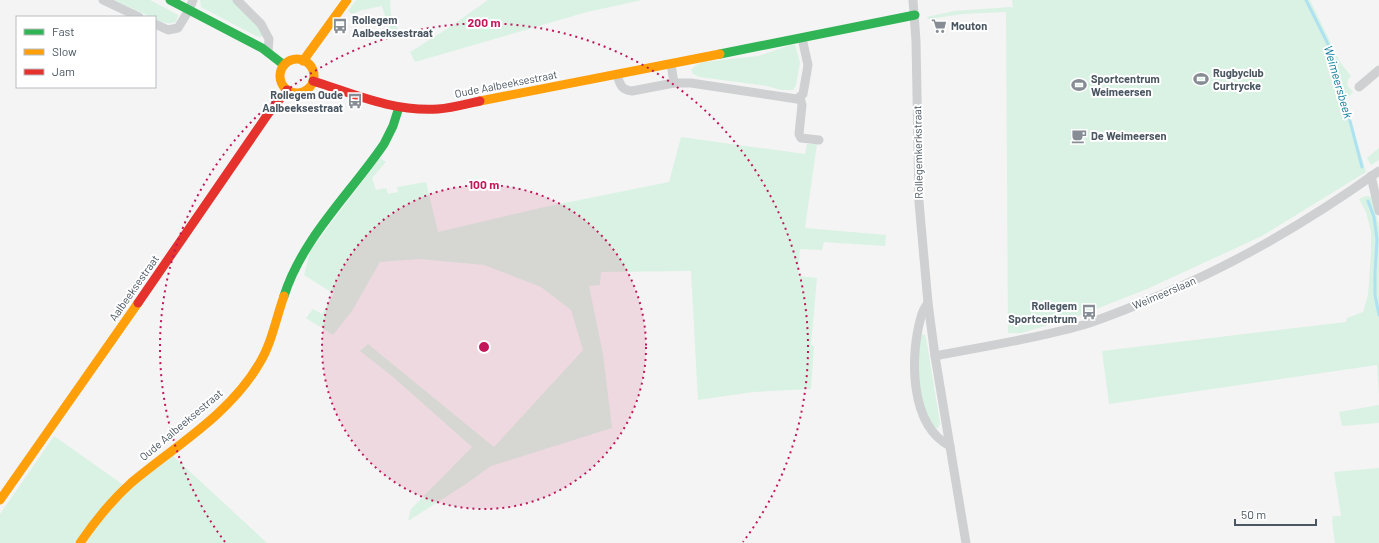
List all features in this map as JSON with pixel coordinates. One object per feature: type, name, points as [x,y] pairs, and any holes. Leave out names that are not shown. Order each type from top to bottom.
[{"type":"street","points":[[103,0],[138,16]]},
{"type":"street","points":[[170,0],[268,52],[284,65]]},
{"type":"street","points":[[156,24],[168,30],[178,28],[193,0]]},
{"type":"street","points":[[237,0],[261,24],[269,39],[268,52]]},
{"type":"street","points":[[303,61],[347,0]]},
{"type":"street","name":"Rollegemkerkstraat","points":[[913,0],[915,15],[919,202],[928,303],[935,356],[966,543]]},
{"type":"street","name":"Oude Aalbeeksestraat","points":[[313,81],[372,101],[399,107],[420,110],[444,108],[915,15]]},
{"type":"street","points":[[617,75],[621,87],[626,91],[674,83],[691,83],[797,99],[803,94],[808,65],[802,38]]},
{"type":"street","points":[[293,60],[303,61],[312,69],[313,81],[310,87],[305,91],[293,93],[282,85],[280,79],[281,72],[284,65],[293,60]]},
{"type":"street","points":[[671,64],[674,83]]},
{"type":"street","points":[[1359,87],[1379,70]]},
{"type":"street","name":"Aalbeeksestraat","points":[[0,500],[268,114],[287,90]]},
{"type":"street","points":[[800,97],[802,105],[799,134],[801,138],[819,140]]},
{"type":"street","name":"Oude Aalbeeksestraat","points":[[80,543],[90,526],[115,496],[203,426],[246,384],[267,349],[286,286],[293,270],[303,253],[372,161],[394,128],[399,107]]},
{"type":"street","name":"Weimeerslaan","points":[[935,356],[1041,336],[1116,314],[1185,286],[1287,232],[1348,193],[1379,171]]},
{"type":"street","points":[[1371,176],[1379,211]]},
{"type":"street","name":"Rollegemkerkstraat","points":[[928,303],[921,315],[914,374],[921,411],[928,426],[943,442],[950,446]]},
{"type":"green space","points":[[114,0],[150,0],[178,15],[176,22],[170,23],[156,19],[156,16],[149,16]]},
{"type":"green space","points":[[200,0],[233,0],[263,28],[264,34],[261,37],[256,36],[201,7]]},
{"type":"green space","points":[[356,0],[390,0],[391,16],[399,32],[391,35],[382,6],[362,10],[352,14],[348,11]]},
{"type":"green space","points":[[488,0],[642,0],[587,12],[415,62],[410,52],[450,27]]},
{"type":"green space","points":[[1012,0],[1310,0],[1340,62],[1351,76],[1348,79],[1347,85],[1353,92],[1346,100],[1346,104],[1366,172],[1262,236],[1147,289],[1073,318],[1021,333],[1008,333],[1006,12],[963,14],[928,19],[927,17],[954,11],[1013,8]]},
{"type":"green space","points":[[795,45],[800,62],[796,85],[793,90],[781,90],[767,86],[699,77],[693,74],[691,70],[696,65],[703,62],[758,56]]},
{"type":"green space","points":[[681,137],[805,154],[807,144],[817,144],[805,228],[886,235],[885,246],[824,242],[822,250],[800,249],[798,276],[817,278],[811,345],[814,346],[811,389],[753,392],[698,400],[691,271],[601,272],[600,285],[589,286],[603,354],[612,428],[491,466],[408,521],[411,509],[472,447],[393,377],[360,351],[368,344],[494,447],[583,350],[571,310],[541,287],[484,265],[420,259],[380,262],[352,311],[333,335],[306,318],[313,309],[322,314],[334,294],[304,275],[310,251],[380,158],[386,162],[372,178],[376,190],[386,188],[388,194],[398,192],[397,187],[426,182],[438,232],[540,208],[669,182]]},
{"type":"green space","points":[[1379,148],[1379,160],[1371,165],[1367,158]]},
{"type":"green space","points":[[1366,196],[1372,197],[1379,226],[1379,395],[1377,365],[1109,404],[1102,351],[1346,322],[1347,318],[1363,312],[1368,295],[1371,232],[1366,212],[1359,199]]},
{"type":"green space","points":[[922,334],[925,335],[926,338],[940,423],[938,428],[934,428],[922,405],[917,370],[920,336]]},
{"type":"green space","points":[[1379,405],[1379,423],[1342,426],[1339,412]]},
{"type":"green space","points":[[54,436],[122,484],[74,543],[0,543],[0,514]]},
{"type":"green space","points":[[172,455],[267,543],[86,543],[108,508]]},
{"type":"green space","points":[[1379,468],[1379,543],[1335,543],[1332,522],[1333,516],[1341,516],[1334,472]]},
{"type":"waterway","name":"Weimeersbeek","points":[[1306,0],[1332,52],[1362,167]]},
{"type":"waterway","name":"Weimeersbeek","points":[[1368,201],[1374,217],[1377,240],[1375,295],[1379,315]]},
{"type":"traffic: fast","points":[[170,0],[262,48],[284,65]]},
{"type":"traffic: fast","points":[[720,54],[915,15]]},
{"type":"traffic: fast","points":[[284,296],[292,275],[315,235],[384,144],[393,126],[399,107]]},
{"type":"traffic: slow","points":[[303,61],[347,0]]},
{"type":"traffic: slow","points":[[480,101],[720,54]]},
{"type":"traffic: slow","points":[[297,59],[309,64],[314,76],[309,88],[297,93],[285,88],[280,76],[285,64],[297,59]]},
{"type":"traffic: slow","points":[[80,543],[91,527],[131,483],[200,429],[233,399],[247,382],[259,364],[267,348],[284,296]]},
{"type":"traffic: slow","points":[[0,500],[138,303]]},
{"type":"traffic: jam","points":[[313,81],[374,101],[405,108],[438,109],[480,101]]},
{"type":"traffic: jam","points":[[138,303],[268,114],[287,90]]},
{"type":"place","name":"Rollegem Aalbeeksestraat","points":[[340,26]]},
{"type":"place","name":"Mouton","points":[[939,26]]},
{"type":"place","name":"Rugbyclub Curtrycke","points":[[1201,79]]},
{"type":"place","name":"Sportcentrum Weimeersen","points":[[1079,85]]},
{"type":"place","name":"Rollegem Oude Aalbeeksestraat","points":[[355,101]]},
{"type":"place","name":"De Weimeersen","points":[[1079,136]]},
{"type":"place","name":"Rollegem Sportcentrum","points":[[1089,312]]}]
